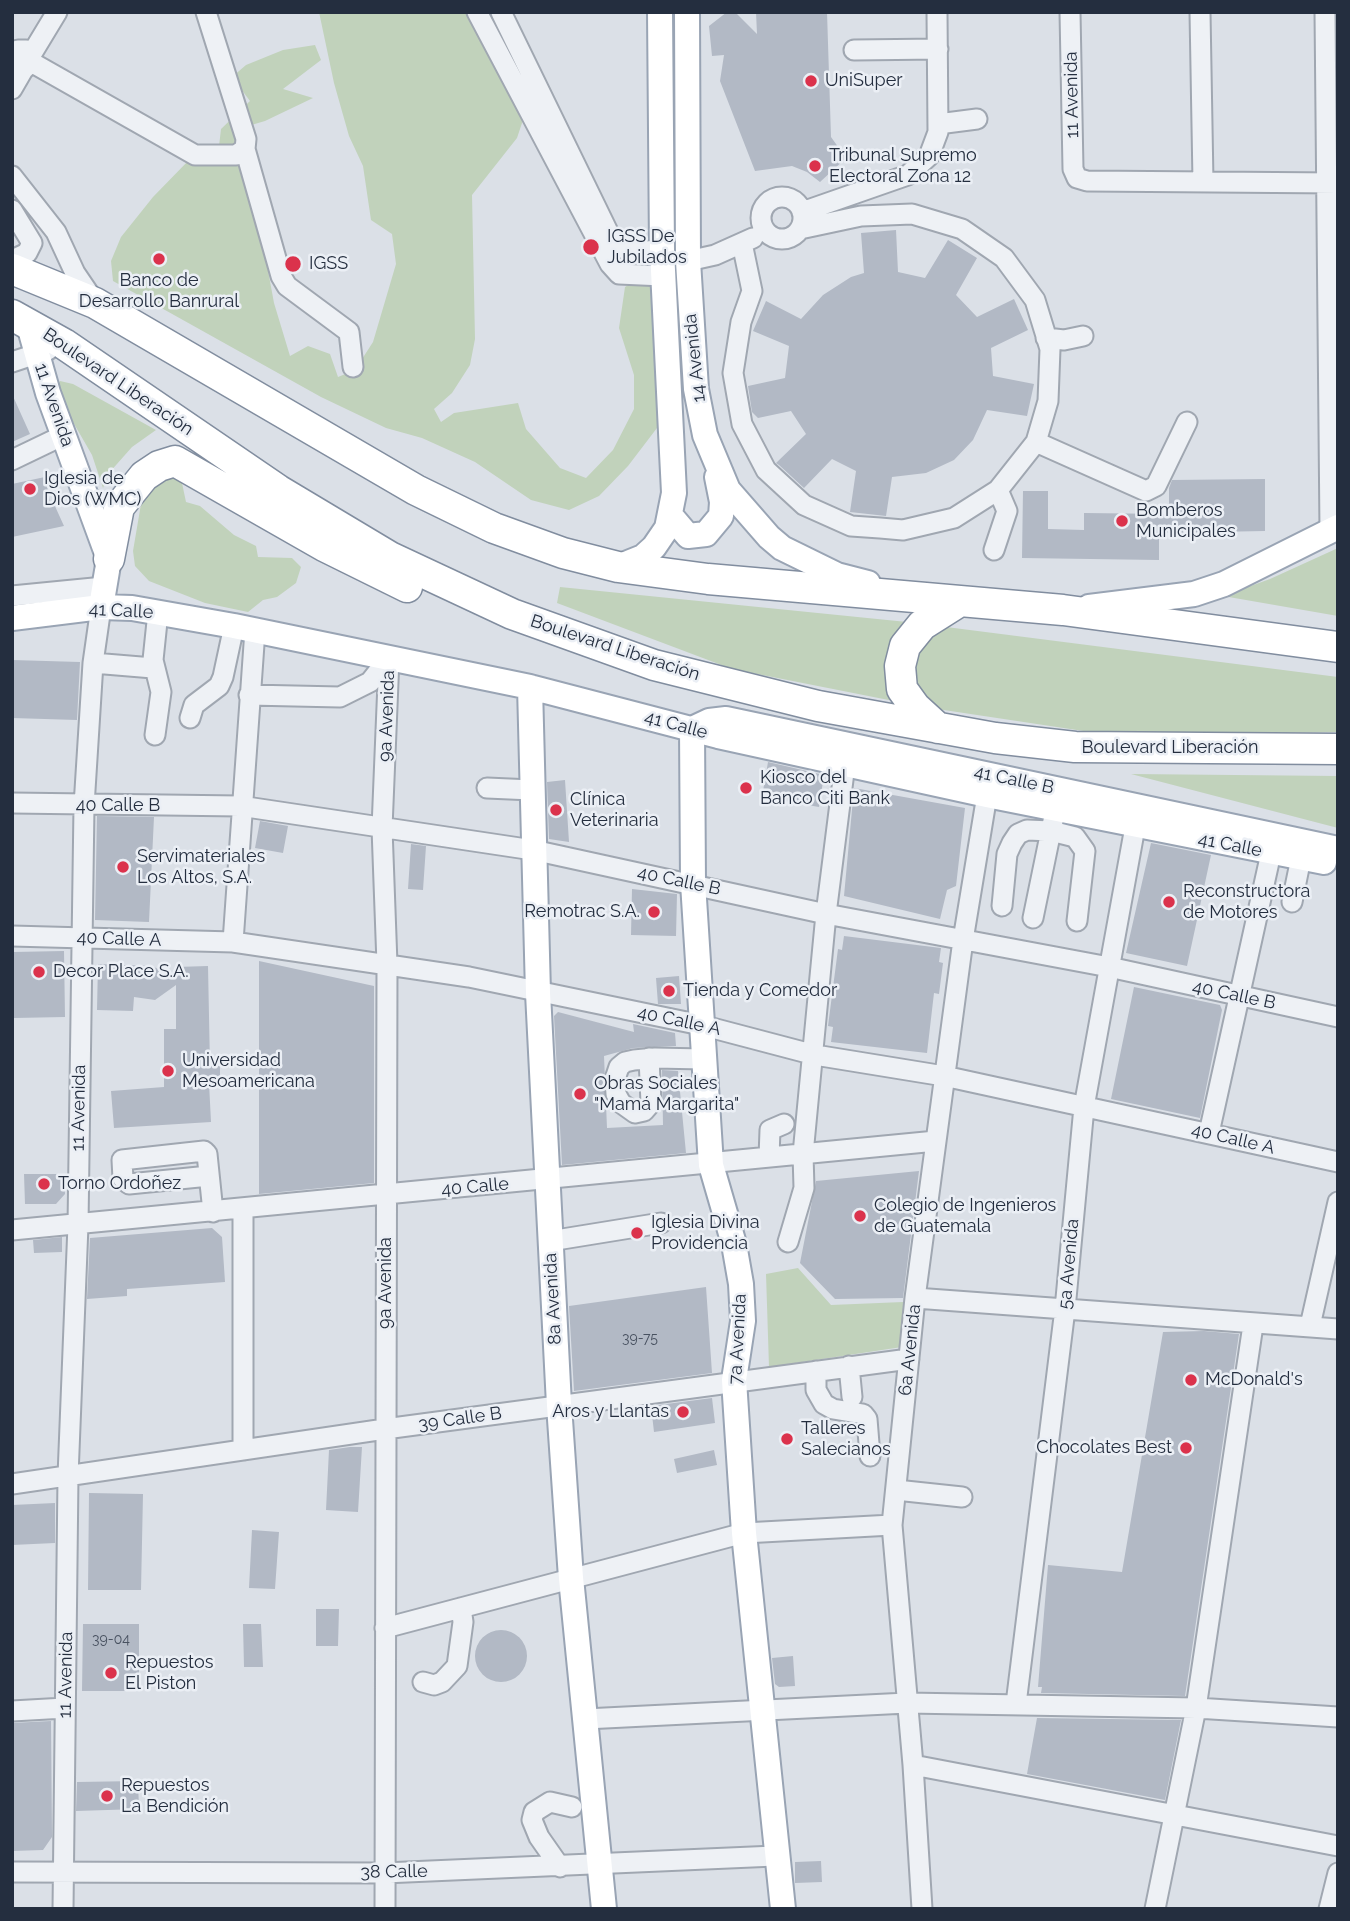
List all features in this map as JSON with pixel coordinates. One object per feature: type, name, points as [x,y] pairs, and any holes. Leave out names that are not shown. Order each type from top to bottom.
[{"type":"highway","points":[[12,269],[95,303],[416,490],[494,528],[563,553],[618,567],[708,579],[1063,610],[1338,647]]},
{"type":"highway","name":"Boulevard Liberación","points":[[20,319],[50,349],[390,557],[512,614],[654,665],[818,706],[938,729],[1075,747],[1338,749]]},
{"type":"highway","points":[[105,584],[119,507],[144,476],[159,466],[175,461],[303,535],[400,584],[484,617],[512,614]]},
{"type":"highway","points":[[938,729],[915,707],[902,688],[900,667],[905,646],[922,625],[960,601]]},
{"type":"highway","points":[[1075,747],[1142,766],[1338,769]]},
{"type":"main road","name":"14 Avenida","points":[[618,567],[643,557],[654,547],[671,516],[674,493],[662,250],[660,12]]},
{"type":"main road","name":"14 Avenida","points":[[687,12],[688,261],[696,389],[715,465],[728,490],[751,520],[782,548],[837,575],[901,596]]},
{"type":"main road","name":"11 Avenida","points":[[50,349],[64,435],[105,584]]},
{"type":"main road","points":[[671,516],[679,529],[688,536],[706,534],[715,526],[721,516],[722,502],[715,465]]},
{"type":"main road","points":[[1063,610],[1194,594],[1224,584],[1334,529]]},
{"type":"main road","name":"41 Calle","points":[[12,618],[105,584],[158,612],[530,687],[692,729],[987,795],[1053,820],[1135,827],[1338,864]]},
{"type":"main road","name":"8a Avenida","points":[[530,687],[538,993],[559,1405],[571,1578],[604,1909]]},
{"type":"main road","name":"41 Calle B","points":[[692,729],[709,721],[726,719],[1338,849]]},
{"type":"main road","name":"7a Avenida","points":[[692,729],[693,883],[711,1165],[734,1244],[741,1284],[743,1321],[734,1380],[744,1533],[775,1856],[783,1909]]},
{"type":"street","points":[[12,89],[21,60],[42,12]]},
{"type":"street","points":[[21,60],[57,12]]},
{"type":"street","points":[[206,12],[246,139],[245,149],[281,276],[287,286],[349,332],[353,367]]},
{"type":"street","points":[[477,12],[610,264],[619,274],[663,276]]},
{"type":"street","points":[[502,12],[611,238],[629,252],[662,250]]},
{"type":"street","points":[[801,221],[789,198],[769,202],[761,219],[766,232],[783,239],[801,221],[852,195],[908,175],[929,156],[936,144],[938,124],[937,12]]},
{"type":"street","name":"11 Avenida","points":[[1070,12],[1073,169],[1077,178],[1087,181],[1203,182]]},
{"type":"street","points":[[1200,12],[1203,182],[1332,183]]},
{"type":"street","points":[[1325,12],[1332,183],[1334,529]]},
{"type":"street","points":[[854,50],[938,48]]},
{"type":"street","points":[[21,60],[195,155],[236,155],[245,149]]},
{"type":"street","points":[[938,124],[977,118]]},
{"type":"street","points":[[12,176],[44,214],[95,303]]},
{"type":"street","points":[[852,195],[861,216]]},
{"type":"street","points":[[12,210],[32,243],[27,253],[12,260]]},
{"type":"street","points":[[24,227],[44,214]]},
{"type":"street","points":[[742,243],[752,290],[741,322],[733,373],[742,424],[766,470],[804,505],[852,526],[903,530],[954,518],[998,490],[1036,442],[1048,401],[1050,349],[1035,300],[1004,258],[962,229],[912,214],[801,221]]},
{"type":"street","points":[[688,261],[715,255],[766,232]]},
{"type":"street","points":[[1046,338],[1064,340],[1083,336]]},
{"type":"street","points":[[12,362],[50,349]]},
{"type":"street","points":[[1036,442],[1146,491],[1156,486],[1187,422]]},
{"type":"street","points":[[12,460],[64,435]]},
{"type":"street","points":[[994,550],[1007,511],[998,490]]},
{"type":"street","name":"11 Avenida","points":[[63,1909],[68,1476],[78,1225],[84,806],[93,663],[105,584]]},
{"type":"street","name":"41 Calle","points":[[12,596],[105,584]]},
{"type":"street","points":[[155,735],[161,692],[153,668],[158,612]]},
{"type":"street","points":[[233,942],[249,695],[244,628]]},
{"type":"street","points":[[190,718],[194,705],[219,686],[244,628]]},
{"type":"street","points":[[249,695],[340,697],[370,682],[389,658]]},
{"type":"street","name":"9a Avenida","points":[[385,1909],[387,964],[382,828],[389,658]]},
{"type":"street","points":[[93,663],[153,668]]},
{"type":"street","points":[[788,1242],[804,1188],[803,1154],[815,1055],[826,914],[845,764]]},
{"type":"street","points":[[488,788],[532,790]]},
{"type":"street","name":"6a Avenida","points":[[922,1909],[913,1765],[892,1525],[915,1298],[963,940],[987,795]]},
{"type":"street","name":"40 Calle B","points":[[12,803],[240,806],[533,850],[826,914],[1109,967],[1338,1017]]},
{"type":"street","points":[[1002,906],[1007,855],[1012,843],[1018,834],[1053,820]]},
{"type":"street","points":[[1033,918],[1053,820]]},
{"type":"street","points":[[1053,820],[1075,837],[1085,851],[1077,921]]},
{"type":"street","name":"5a Avenida","points":[[1016,1704],[1065,1309],[1084,1107],[1135,827]]},
{"type":"street","points":[[1209,1133],[1271,853]]},
{"type":"street","points":[[1292,902],[1301,858]]},
{"type":"street","name":"40 Calle A","points":[[12,936],[233,942],[387,964],[701,1025],[815,1055],[944,1076],[1338,1163]]},
{"type":"street","points":[[649,1058],[704,1059]]},
{"type":"street","points":[[769,1157],[770,1130],[784,1124]]},
{"type":"street","name":"40 Calle","points":[[12,1230],[711,1165],[936,1141]]},
{"type":"street","points":[[209,1176],[213,1212]]},
{"type":"street","points":[[1310,1326],[1338,1202]]},
{"type":"street","points":[[243,1210],[243,1450]]},
{"type":"street","points":[[550,1241],[661,1223]]},
{"type":"street","points":[[915,1298],[1253,1325],[1338,1329]]},
{"type":"street","points":[[1156,1909],[1196,1708],[1253,1325]]},
{"type":"street","name":"39 Calle B","points":[[12,1483],[734,1380],[909,1359]]},
{"type":"street","points":[[849,1366],[852,1397]]},
{"type":"street","points":[[816,1371],[816,1390],[824,1404],[833,1409],[863,1413],[867,1419],[870,1456]]},
{"type":"street","points":[[896,1490],[962,1497]]},
{"type":"street","points":[[385,1628],[744,1533],[892,1525]]},
{"type":"street","points":[[423,1682],[435,1685],[442,1682],[457,1666],[463,1622],[461,1608]]},
{"type":"street","points":[[585,1718],[761,1712],[907,1703],[1196,1708],[1338,1717]]},
{"type":"street","points":[[12,1711],[65,1708]]},
{"type":"street","points":[[913,1765],[1338,1846]]},
{"type":"street","points":[[560,1867],[553,1853],[539,1838],[532,1820],[534,1812],[550,1802],[572,1807]]},
{"type":"street","name":"38 Calle","points":[[12,1872],[384,1873],[775,1856]]},
{"type":"street","points":[[1329,1909],[1338,1873]]},
{"type":"green space","points":[[319,12],[475,12],[527,108],[517,138],[472,195],[475,339],[470,365],[452,393],[434,409],[441,422],[454,413],[518,403],[526,429],[560,468],[586,478],[613,450],[634,409],[634,375],[619,328],[625,287],[640,278],[656,285],[662,379],[657,428],[628,466],[599,496],[569,510],[531,500],[475,462],[422,438],[386,428],[321,397],[113,281],[111,261],[121,237],[153,197],[189,160],[218,155],[221,129],[250,101],[232,77],[246,65],[283,50],[315,45],[321,60],[283,89],[313,98],[265,121],[241,128],[254,194],[253,218],[265,229],[267,265],[274,303],[290,356],[308,346],[330,354],[338,377],[355,370],[373,342],[396,264],[392,234],[371,220],[363,166],[349,136],[334,83]]},
{"type":"green space","points":[[60,381],[73,384],[156,430],[132,447],[109,473],[103,488],[92,455],[54,389]]},
{"type":"green space","points":[[170,476],[182,483],[186,502],[200,506],[234,535],[256,546],[258,557],[292,558],[301,567],[296,583],[277,597],[263,600],[248,612],[205,603],[149,581],[135,566],[133,551],[141,504],[152,489]]},
{"type":"green space","points":[[1338,548],[1338,616],[1223,596],[1270,579]]},
{"type":"green space","points":[[560,587],[907,622],[1338,677],[1338,732],[1110,735],[924,707],[732,669],[557,603]]},
{"type":"green space","points":[[1131,774],[1338,776],[1338,828]]},
{"type":"green space","points":[[798,1268],[831,1305],[903,1302],[902,1347],[769,1367],[766,1274]]},
{"type":"building","points":[[727,12],[735,12],[757,34],[756,12],[827,12],[831,137],[846,158],[820,182],[807,172],[792,166],[755,171],[720,81],[724,55],[712,56],[709,26]]},
{"type":"building","points":[[896,230],[898,272],[925,278],[948,240],[977,258],[956,295],[977,317],[1014,299],[1028,330],[991,348],[993,376],[1034,384],[1027,416],[987,410],[973,440],[954,460],[926,473],[892,477],[886,516],[850,512],[856,471],[832,459],[804,488],[776,463],[806,434],[791,411],[758,418],[752,412],[748,386],[785,378],[789,346],[753,331],[766,301],[801,319],[823,295],[851,277],[864,273],[861,233]]},
{"type":"building","points":[[12,394],[30,434],[12,442]]},
{"type":"building","points":[[45,477],[51,505],[54,504],[64,526],[12,537],[12,484]]},
{"type":"building","points":[[1265,479],[1265,531],[1159,533],[1159,560],[1022,558],[1023,491],[1048,491],[1048,529],[1084,530],[1084,513],[1169,514],[1169,488],[1172,480]]},
{"type":"building","points":[[12,660],[80,662],[77,720],[12,718]]},
{"type":"building","points":[[768,762],[824,775],[819,807],[762,797]]},
{"type":"building","name":"Clínica Veterinaria","points":[[565,780],[569,842],[549,839],[547,782]]},
{"type":"building","points":[[854,788],[965,808],[956,886],[947,890],[940,919],[844,896]]},
{"type":"building","name":"Servimateriales Los Altos, S.A.","points":[[97,816],[154,817],[149,922],[95,920]]},
{"type":"building","points":[[260,821],[288,826],[283,853],[255,848]]},
{"type":"building","name":"Reconstructora de Motores","points":[[1151,843],[1211,855],[1187,966],[1126,953]]},
{"type":"building","points":[[411,844],[426,846],[423,890],[408,889]]},
{"type":"building","name":"Remotrac S.A.","points":[[632,889],[677,894],[676,936],[631,935]]},
{"type":"building","points":[[844,936],[941,948],[939,962],[943,963],[939,994],[934,993],[927,1053],[831,1042],[833,1027],[828,1026],[838,949],[842,950]]},
{"type":"building","name":"Decor Place S.A.","points":[[64,951],[65,1017],[14,1018],[13,952]]},
{"type":"building","points":[[259,961],[374,986],[374,1183],[259,1194]]},
{"type":"building","points":[[98,964],[152,966],[176,978],[176,967],[208,966],[210,1066],[220,1066],[220,1082],[209,1083],[211,1122],[114,1128],[111,1091],[164,1087],[164,1029],[176,1029],[176,985],[155,1000],[134,997],[133,1011],[97,1010]]},
{"type":"building","name":"Tienda y Comedor","points":[[679,976],[681,1004],[658,1004],[656,978]]},
{"type":"building","points":[[1134,987],[1220,1005],[1222,1010],[1200,1118],[1111,1099]]},
{"type":"building","name":"Obras Sociales \"Mamá Margarita\"","points":[[558,1012],[634,1032],[633,1024],[675,1033],[676,1046],[633,1048],[604,1056],[607,1128],[663,1125],[662,1070],[678,1071],[686,1153],[562,1165],[554,1016]]},
{"type":"building","name":"Colegio de Ingenieros de Guatemala","points":[[919,1171],[903,1298],[835,1299],[800,1263],[816,1181]]},
{"type":"building","name":"Torno Ordoñez","points":[[24,1174],[64,1174],[65,1194],[56,1204],[25,1204]]},
{"type":"building","points":[[212,1228],[222,1237],[225,1282],[127,1289],[127,1296],[87,1299],[90,1238]]},
{"type":"building","points":[[62,1237],[62,1252],[34,1253],[33,1240]]},
{"type":"building","points":[[706,1287],[712,1373],[574,1391],[569,1306]]},
{"type":"building","name":"Chocolates Best","points":[[1163,1332],[1239,1334],[1185,1696],[1041,1693],[1042,1687],[1038,1687],[1048,1565],[1122,1572]]},
{"type":"building","name":"Aros y Llantas","points":[[712,1398],[715,1423],[654,1432],[651,1406]]},
{"type":"building","points":[[362,1447],[358,1512],[326,1510],[329,1450]]},
{"type":"building","points":[[714,1450],[717,1465],[677,1473],[674,1459]]},
{"type":"building","points":[[89,1493],[143,1494],[141,1590],[88,1590]]},
{"type":"building","points":[[55,1503],[55,1543],[12,1545],[12,1505]]},
{"type":"building","points":[[252,1530],[279,1532],[275,1589],[249,1588]]},
{"type":"building","points":[[316,1609],[339,1609],[338,1646],[316,1646]]},
{"type":"building","points":[[83,1624],[139,1624],[139,1691],[82,1691]]},
{"type":"building","points":[[243,1624],[261,1624],[263,1667],[244,1667]]},
{"type":"building","points":[[501,1630],[520,1637],[527,1656],[520,1675],[501,1682],[482,1675],[475,1656],[482,1637]]},
{"type":"building","points":[[793,1656],[795,1686],[779,1687],[775,1684],[772,1658]]},
{"type":"building","points":[[1037,1718],[1181,1720],[1165,1800],[1027,1774]]},
{"type":"building","points":[[51,1721],[52,1837],[43,1850],[12,1851],[12,1723]]},
{"type":"building","name":"Repuestos La Bendición","points":[[138,1781],[139,1809],[76,1811],[77,1782]]},
{"type":"building","points":[[821,1861],[822,1882],[795,1883],[795,1862]]},
{"type":"place","name":"UniSuper","points":[[811,81]]},
{"type":"place","name":"Tribunal Supremo Electoral Zona 12","points":[[815,166]]},
{"type":"place","name":"IGSS De Jubilados","points":[[591,247]]},
{"type":"place","name":"Banco de Desarrollo Banrural","points":[[159,259]]},
{"type":"place","name":"IGSS","points":[[293,264]]},
{"type":"place","name":"Iglesia de Dios (WMC)","points":[[30,489]]},
{"type":"place","name":"Bomberos Municipales","points":[[1122,521]]},
{"type":"place","name":"Kiosco del Banco Citi Bank","points":[[746,788]]},
{"type":"place","name":"Clínica Veterinaria","points":[[556,810]]},
{"type":"place","name":"Servimateriales Los Altos, S.A.","points":[[123,867]]},
{"type":"place","name":"Reconstructora de Motores","points":[[1169,902]]},
{"type":"place","name":"Remotrac S.A.","points":[[654,912]]},
{"type":"place","name":"Decor Place S.A.","points":[[39,972]]},
{"type":"place","name":"Tienda y Comedor","points":[[669,991]]},
{"type":"place","name":"Universidad Mesoamericana","points":[[168,1071]]},
{"type":"place","name":"Obras Sociales \"Mamá Margarita\"","points":[[580,1094]]},
{"type":"place","name":"Torno Ordoñez","points":[[44,1184]]},
{"type":"place","name":"Colegio de Ingenieros de Guatemala","points":[[860,1216]]},
{"type":"place","name":"Iglesia Divina Providencia","points":[[637,1233]]},
{"type":"place","name":"McDonald's","points":[[1191,1380]]},
{"type":"place","name":"Aros y Llantas","points":[[683,1412]]},
{"type":"place","name":"Talleres Salecianos","points":[[787,1439]]},
{"type":"place","name":"Chocolates Best","points":[[1186,1448]]},
{"type":"place","name":"Repuestos El Piston","points":[[111,1673]]},
{"type":"place","name":"Repuestos La Bendición","points":[[107,1796]]}]
